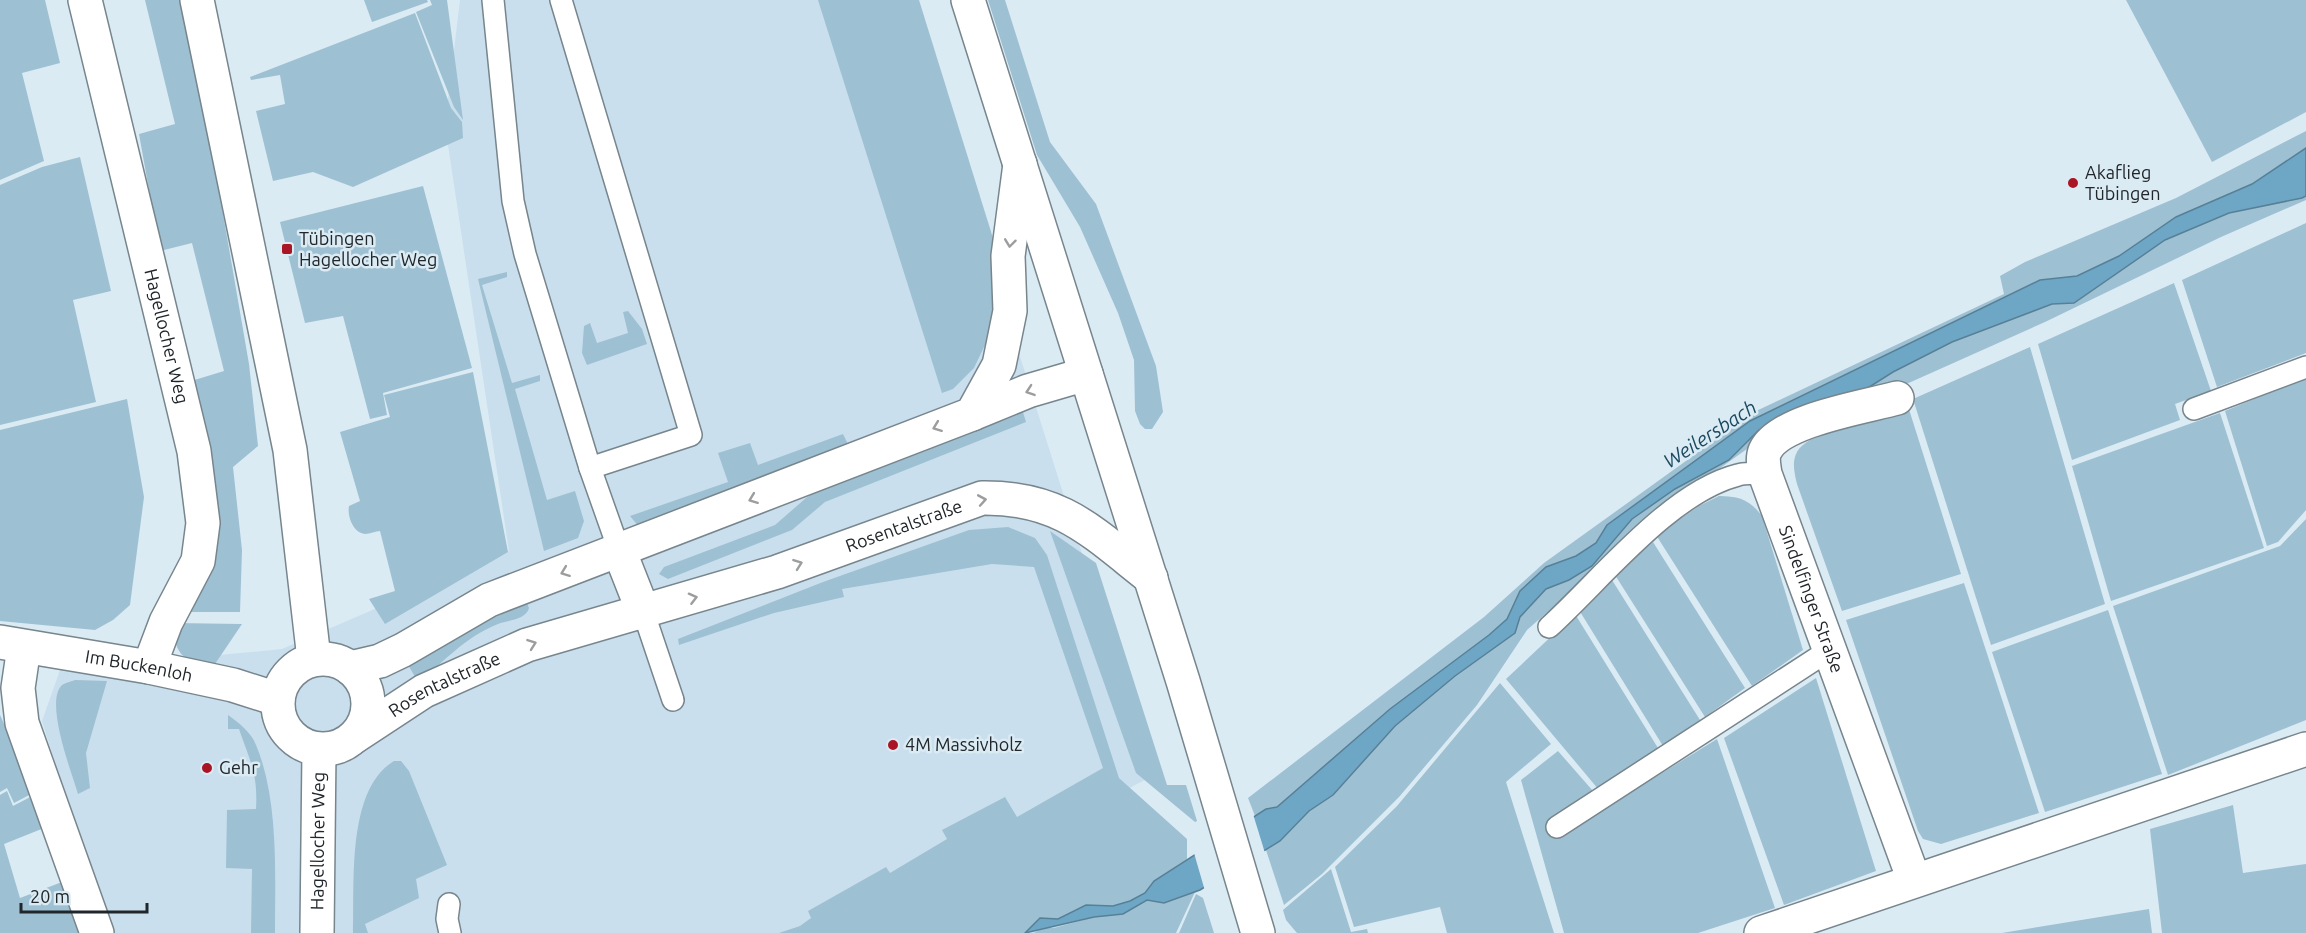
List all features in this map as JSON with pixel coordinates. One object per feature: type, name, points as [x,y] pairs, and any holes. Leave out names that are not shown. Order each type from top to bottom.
[{"type":"street","name":"Hagellocher Weg","points":[[85,0],[194,452],[200,491],[203,523],[198,561],[166,622],[149,667]]},
{"type":"street","points":[[197,0],[290,450],[314,659]]},
{"type":"street","points":[[968,0],[1151,578],[1245,882],[1258,933]]},
{"type":"street","points":[[972,414],[999,365],[1010,311],[1008,256],[1020,164]]},
{"type":"street","points":[[350,668],[369,664],[403,650],[489,600],[1028,391],[1086,374]]},
{"type":"street","name":"Sindelfinger Straße","points":[[1896,399],[1810,422],[1775,438],[1765,451],[1765,474],[1914,880]]},
{"type":"street","name":"Rosentalstraße","points":[[354,737],[424,691],[493,659],[571,630],[708,594],[777,572],[982,498],[1014,498],[1055,509],[1086,526],[1151,578]]},
{"type":"street","points":[[620,550],[643,611]]},
{"type":"street","name":"Im Buckenloh","points":[[12,645],[149,667],[233,685],[277,699]]},
{"type":"street","points":[[12,645],[22,723],[97,933]]},
{"type":"street","points":[[327,658],[350,668],[359,677],[368,702],[366,722],[354,737],[344,744],[319,750],[299,743],[291,737],[279,720],[277,699],[280,688],[293,669],[314,659],[327,658]]},
{"type":"street","points":[[1761,933],[2306,749]]},
{"type":"street","name":"Hagellocher Weg","points":[[317,933],[319,750]]},
{"type":"lane","points":[[493,0],[513,201],[525,254],[590,468],[620,550]]},
{"type":"lane","points":[[561,0],[691,435],[590,468]]},
{"type":"lane","points":[[2194,409],[2306,367]]},
{"type":"lane","points":[[1549,627],[1639,537],[1673,510],[1704,490],[1738,474],[1765,474]]},
{"type":"lane","points":[[643,611],[673,700]]},
{"type":"lane","points":[[1557,827],[1831,649]]},
{"type":"lane","points":[[449,904],[447,919],[450,933]]},
{"type":"shaded area","points":[[0,0],[45,0],[60,63],[22,73],[44,161],[0,180]]},
{"type":"shaded area","points":[[145,0],[186,0],[249,364],[258,446],[233,467],[242,550],[240,612],[182,612],[199,576],[188,382],[224,371],[192,243],[160,251],[139,134],[175,124]]},
{"type":"shaded area","points":[[364,0],[427,0],[428,2],[372,22]]},
{"type":"shaded area","points":[[430,0],[447,0],[463,120],[454,107],[416,12],[432,5]]},
{"type":"shaded area","points":[[460,0],[908,0],[1152,776],[1072,819],[1076,933],[108,933],[42,721],[60,670],[282,649],[509,551],[445,125]]},
{"type":"shaded area","points":[[818,0],[919,0],[997,251],[994,326],[974,368],[953,389],[942,393]]},
{"type":"shaded area","points":[[988,0],[1005,0],[1050,142],[1096,204],[1156,366],[1163,412],[1152,429],[1145,429],[1140,424],[1135,411],[1134,360],[1118,313],[1080,227],[1037,155]]},
{"type":"shaded area","points":[[2126,0],[2306,0],[2306,112],[2212,162]]},
{"type":"shaded area","points":[[415,13],[451,108],[462,122],[463,138],[353,187],[313,172],[273,181],[256,111],[285,104],[280,75],[251,80],[250,77]]},
{"type":"shaded area","points":[[2306,131],[2306,148],[2252,184],[2176,217],[2119,256],[2077,277],[2039,280],[1750,421],[1607,525],[1596,543],[1576,556],[1546,567],[1521,591],[1507,619],[1489,635],[1390,709],[1335,759],[1313,775],[1296,793],[1277,807],[1266,809],[1255,816],[1248,798],[1484,617],[1544,563],[1754,412],[2004,294],[2000,276],[2025,262],[2176,198]]},
{"type":"shaded area","points":[[2306,148],[2306,196],[2229,213],[2165,240],[2074,303],[2052,304],[1952,342],[1893,372],[1855,396],[1759,430],[1729,460],[1675,489],[1632,519],[1592,566],[1569,580],[1546,589],[1520,617],[1515,633],[1455,676],[1395,726],[1333,795],[1309,811],[1280,841],[1200,890],[1164,903],[1147,900],[1123,914],[1094,917],[1025,933],[1040,918],[1058,919],[1086,905],[1113,906],[1130,901],[1145,893],[1154,881],[1266,809],[1277,807],[1390,709],[1507,619],[1520,591],[1546,567],[1576,556],[1596,543],[1607,525],[1750,421],[2040,280],[2077,276],[2119,256],[2176,217],[2252,184]]},
{"type":"shaded area","points":[[80,157],[111,291],[73,300],[96,402],[0,425],[0,185],[42,167]]},
{"type":"shaded area","points":[[423,186],[472,368],[383,393],[387,415],[370,419],[343,316],[305,323],[280,222]]},
{"type":"shaded area","points":[[2306,196],[2306,200],[2221,237],[2045,322],[1893,390],[1761,439],[1671,503],[1527,630],[1477,705],[1399,797],[1322,874],[1284,905],[1266,850],[1280,841],[1309,811],[1333,795],[1395,726],[1455,676],[1515,633],[1520,617],[1546,589],[1569,580],[1592,566],[1632,519],[1675,489],[1729,460],[1759,430],[1855,396],[1893,372],[1952,342],[2052,304],[2074,303],[2165,240],[2229,213]]},
{"type":"shaded area","points":[[2306,223],[2306,353],[2217,387],[2182,280]]},
{"type":"shaded area","points":[[507,272],[507,277],[482,285],[512,383],[540,375],[540,381],[515,389],[547,500],[575,491],[584,521],[578,538],[544,551],[478,279]]},
{"type":"shaded area","points":[[2174,283],[2211,391],[2175,404],[2180,420],[2072,460],[2038,344]]},
{"type":"shaded area","points":[[628,311],[642,329],[647,344],[587,365],[582,353],[584,326],[590,323],[597,343],[628,333],[623,312]]},
{"type":"shaded area","points":[[2030,347],[2105,604],[1991,645],[1913,399]]},
{"type":"shaded area","points":[[473,372],[508,552],[385,624],[369,599],[395,591],[380,531],[361,533],[357,531],[350,519],[349,506],[360,501],[340,432],[390,417],[384,395]]},
{"type":"shaded area","points":[[2306,378],[2306,510],[2278,542],[2267,546],[2225,411]]},
{"type":"shaded area","points":[[127,399],[144,497],[130,605],[113,620],[95,630],[0,621],[0,430]]},
{"type":"shaded area","points":[[1907,403],[1961,574],[1842,611],[1797,484],[1794,459],[1799,449],[1810,440]]},
{"type":"shaded area","points":[[1022,409],[1026,422],[825,502],[792,530],[668,579],[659,574],[664,567],[775,525],[806,498],[827,484]]},
{"type":"shaded area","points":[[2220,413],[2264,548],[2111,601],[2072,466]]},
{"type":"shaded area","points":[[843,434],[848,444],[639,527],[630,516],[728,482],[718,453],[750,443],[758,465]]},
{"type":"shaded area","points":[[1719,496],[1744,500],[1762,516],[1803,650],[1752,686],[1656,535],[1699,506]]},
{"type":"shaded area","points":[[2306,519],[2306,720],[2168,775],[2113,606],[2280,546]]},
{"type":"shaded area","points":[[1008,527],[1035,538],[1047,555],[1119,778],[1187,839],[1187,859],[1154,881],[1145,893],[1130,901],[1113,906],[1086,905],[1058,919],[1040,918],[1025,933],[779,933],[800,926],[811,918],[808,911],[886,867],[890,873],[947,839],[942,830],[1005,797],[1017,817],[1103,768],[1034,567],[992,564],[842,589],[844,597],[774,613],[679,645],[678,639],[823,582],[969,530]]},
{"type":"shaded area","points":[[1050,531],[1096,563],[1167,785],[1186,785],[1197,821],[1195,822],[1136,773]]},
{"type":"shaded area","points":[[1653,542],[1745,688],[1705,717],[1615,575]]},
{"type":"shaded area","points":[[1612,580],[1700,720],[1663,746],[1579,610]]},
{"type":"shaded area","points":[[1964,583],[2039,813],[1941,844],[1923,839],[1918,831],[1846,620]]},
{"type":"shaded area","points":[[527,603],[529,608],[524,615],[498,624],[475,636],[418,682],[407,663],[497,612]]},
{"type":"shaded area","points":[[2108,610],[2162,774],[2045,812],[1992,652]]},
{"type":"shaded area","points":[[1575,614],[1658,748],[1599,790],[1506,679]]},
{"type":"shaded area","points":[[174,623],[242,624],[215,664],[183,656],[176,644]]},
{"type":"shaded area","points":[[1816,678],[1876,871],[1784,905],[1724,738]]},
{"type":"shaded area","points":[[75,680],[107,681],[86,753],[90,788],[78,794],[61,738],[56,706],[57,694],[62,685]]},
{"type":"shaded area","points":[[1500,683],[1551,744],[1506,782],[1554,933],[1447,933],[1440,907],[1354,927],[1335,867],[1397,806]]},
{"type":"shaded area","points":[[0,715],[35,792],[14,803],[7,788],[0,792]]},
{"type":"shaded area","points":[[228,715],[254,740],[269,789],[274,837],[275,933],[251,933],[252,869],[226,868],[227,810],[256,809],[254,776],[250,759],[239,729],[228,729]]},
{"type":"shaded area","points":[[1717,739],[1775,908],[1698,933],[1564,933],[1521,780],[1558,751],[1607,807]]},
{"type":"shaded area","points":[[394,761],[401,761],[409,771],[447,865],[416,879],[419,898],[365,924],[368,933],[353,933],[354,865],[360,815],[368,793],[379,775]]},
{"type":"shaded area","points":[[7,791],[13,806],[36,794],[49,826],[4,844],[20,898],[62,882],[79,933],[0,933],[0,795]]},
{"type":"shaded area","points":[[2233,805],[2243,873],[2306,864],[2306,933],[2162,933],[2150,829]]},
{"type":"shaded area","points":[[1331,869],[1351,932],[1367,929],[1368,933],[1297,933],[1286,920],[1283,910]]},
{"type":"shaded area","points":[[1195,892],[1176,933],[1034,933],[1042,928],[1054,928],[1094,917],[1123,914],[1147,900],[1164,903]]},
{"type":"shaded area","points":[[1196,894],[1203,898],[1214,933],[1179,933]]},
{"type":"shaded area","points":[[2149,909],[2152,933],[2002,933],[2014,931]]},
{"type":"pier","points":[[1253,814],[1265,853],[1205,891],[1194,853]]},
{"type":"place","name":"Akaflieg Tübingen","points":[[2073,183]]},
{"type":"place","name":"Tübingen Hagellocher Weg","points":[[287,249]]},
{"type":"place","name":"4M Massivholz","points":[[893,745]]},
{"type":"place","name":"Gehr","points":[[207,768]]},
{"type":"water label","name":"Weilersbach","points":[[1710,434]]}]
